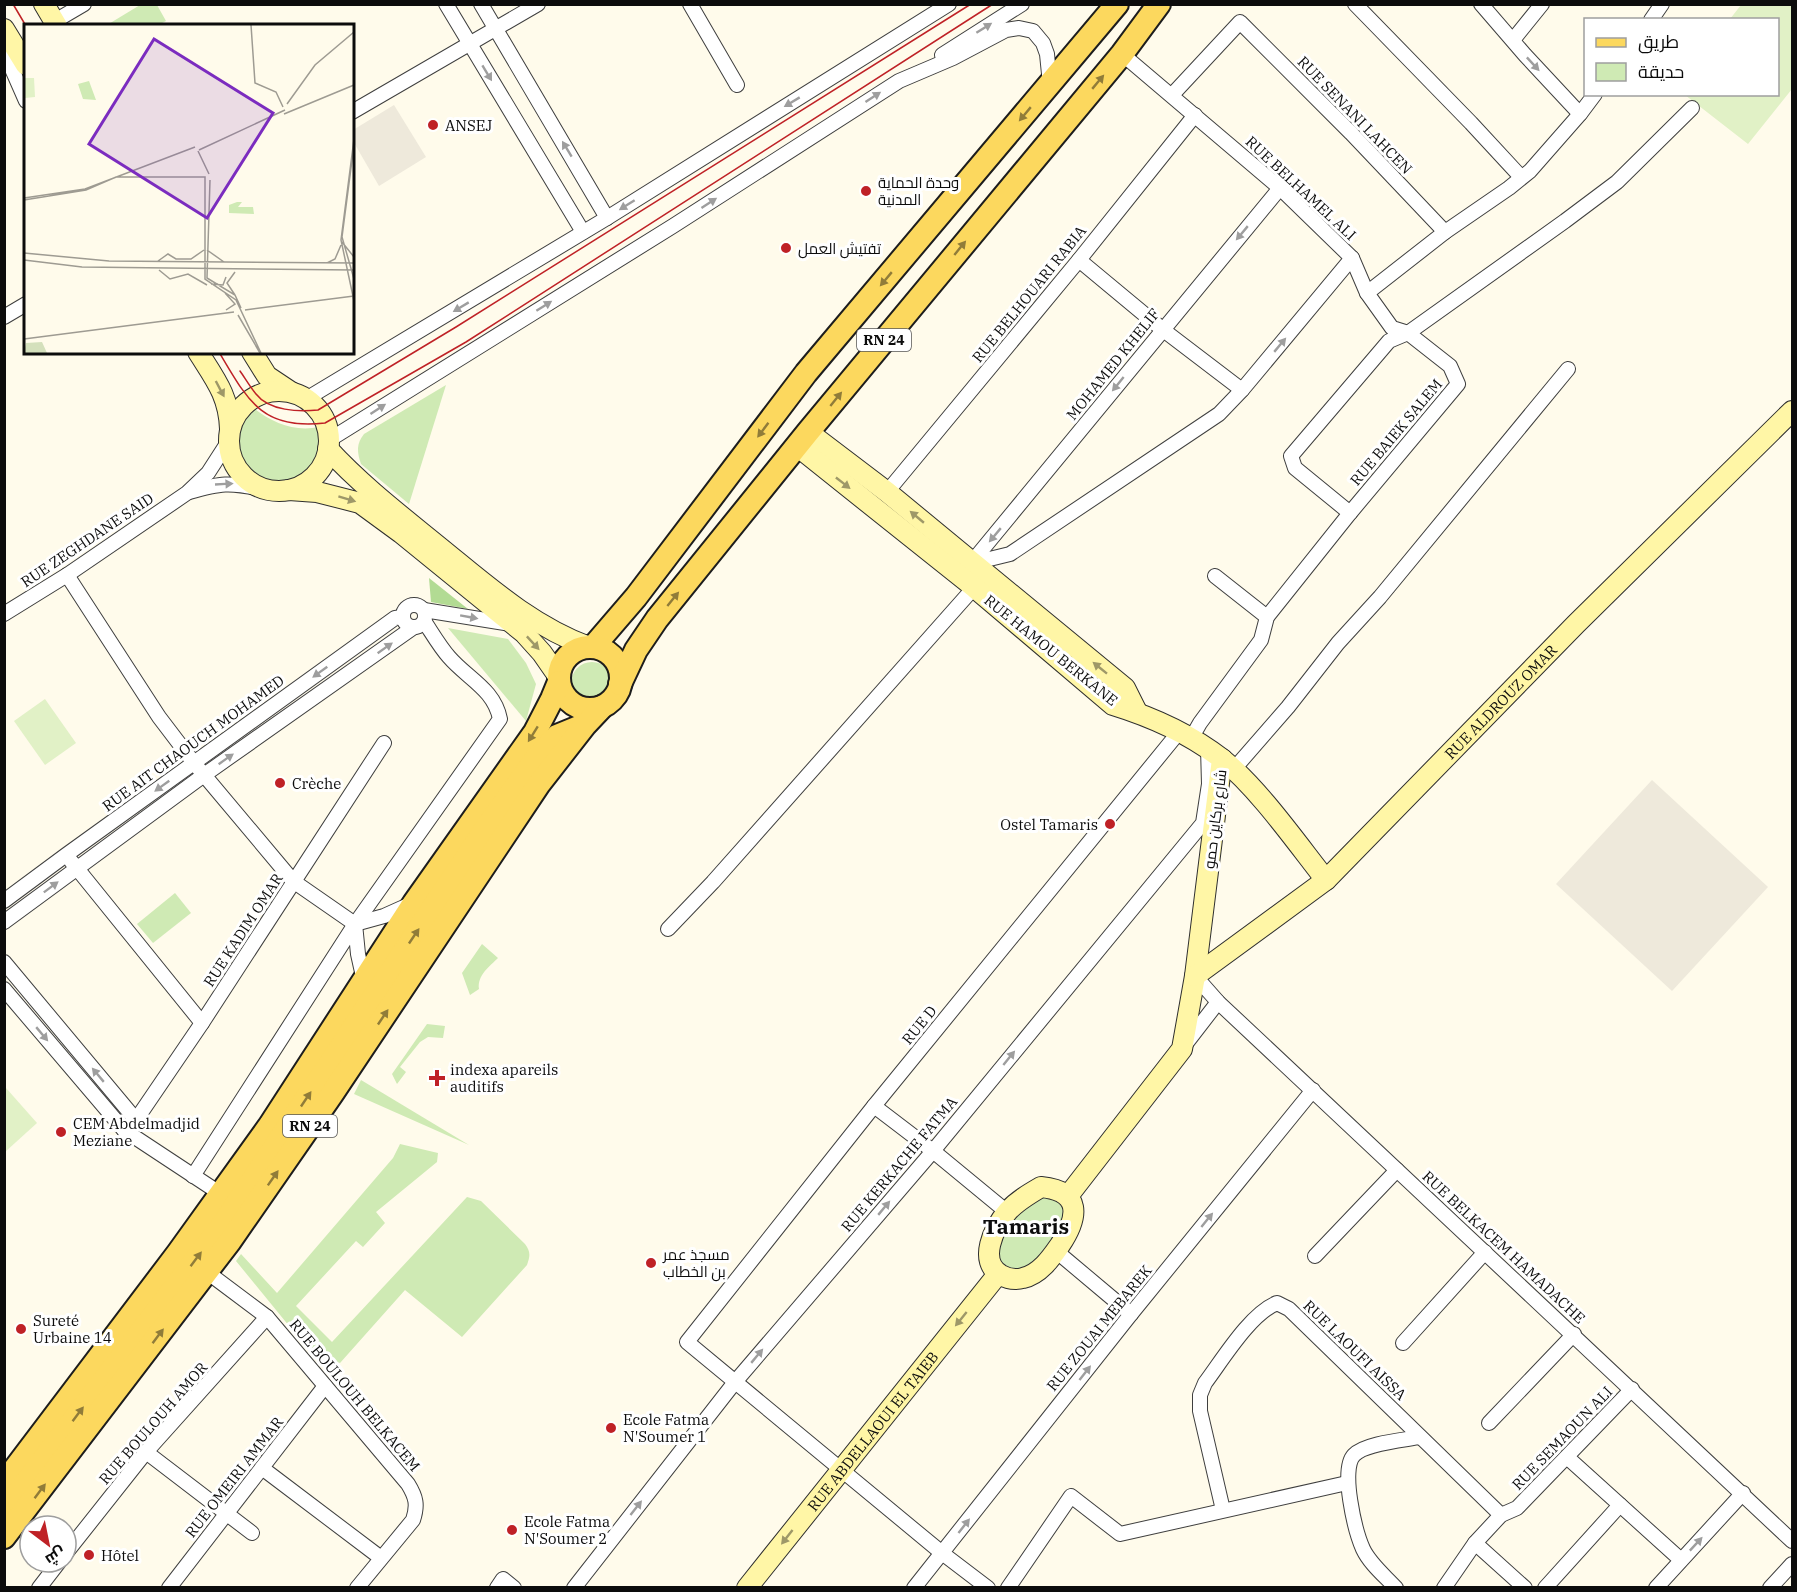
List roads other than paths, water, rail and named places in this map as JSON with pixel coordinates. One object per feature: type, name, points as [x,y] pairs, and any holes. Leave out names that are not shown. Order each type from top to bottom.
[{"type":"main road","name":"RN 24","points":[[591,647],[619,618],[806,373],[1117,4]]},
{"type":"main road","name":"RN 24","points":[[620,684],[646,634],[803,439],[1122,54],[1159,4]]},
{"type":"main road","points":[[1050,84],[1076,108]]},
{"type":"main road","points":[[619,618],[646,634]]},
{"type":"main road","points":[[591,647],[609,654],[614,660],[618,667],[620,684],[617,693],[602,707],[583,709],[574,705],[561,691],[559,679],[562,663],[567,657],[574,652],[591,647]]},
{"type":"main road","name":"RN 24","points":[[4,1483],[221,1194],[270,1125],[414,903],[524,747],[544,716],[559,679]]},
{"type":"main road","name":"RN 24","points":[[4,1537],[207,1272],[332,1094],[529,798],[555,762],[602,707]]},
{"type":"main road","name":"RN 24","points":[[4,1511],[225,1221],[485,829],[537,757],[557,736],[585,725]]},
{"type":"street","points":[[52,17],[84,4]]},
{"type":"street","points":[[446,4],[582,232]]},
{"type":"street","points":[[481,4],[607,218]]},
{"type":"street","points":[[354,111],[538,4]]},
{"type":"street","points":[[690,4],[737,85]]},
{"type":"street","points":[[187,493],[208,473],[229,436],[234,419],[242,408],[257,396],[273,392],[301,397],[607,218],[949,4]]},
{"type":"street","points":[[328,444],[1022,4]]},
{"type":"street","points":[[1354,4],[1521,177]]},
{"type":"street","points":[[1481,4],[1580,114]]},
{"type":"street","points":[[1513,40],[1542,4]]},
{"type":"street","points":[[1652,18],[1662,4]]},
{"type":"street","name":"RUE SENANI LAHCEN","points":[[1172,95],[1240,22],[1351,133],[1445,232]]},
{"type":"street","points":[[899,81],[953,58],[1006,30],[1019,28],[1034,31],[1043,43],[1047,54],[1050,84]]},
{"type":"street","points":[[4,29],[24,62]]},
{"type":"street","points":[[4,51],[24,96]]},
{"type":"street","name":"RUE BELHAMEL ALI","points":[[1122,54],[1280,188],[1352,258],[1367,293],[1392,327],[1408,333]]},
{"type":"street","points":[[1367,293],[1445,232],[1530,171],[1594,96]]},
{"type":"street","points":[[1350,513],[1295,468],[1291,456],[1389,342],[1408,333],[1617,182],[1692,108]]},
{"type":"street","name":"RUE BELHOUARI RABIA","points":[[887,492],[1079,260],[1195,115]]},
{"type":"street","name":"MOHAMED KHELIF","points":[[668,928],[713,882],[976,572],[1162,329],[1280,188]]},
{"type":"street","points":[[976,572],[1010,554],[1219,414],[1242,390],[1352,258]]},
{"type":"street","points":[[1079,260],[1162,329],[1242,390]]},
{"type":"street","points":[[4,317],[24,305]]},
{"type":"street","name":"RUE BAIEK SALEM","points":[[1207,749],[1262,640],[1267,617],[1458,384],[1450,366],[1408,333]]},
{"type":"street","points":[[199,354],[230,411],[231,457],[238,471],[262,489]]},
{"type":"street","points":[[253,354],[267,375],[301,397],[322,417],[328,444],[323,464],[315,476],[289,490]]},
{"type":"street","points":[[1326,880],[1207,749],[1288,707],[1568,369]]},
{"type":"street","name":"RUE ALDROUZ OMAR","points":[[1195,976],[1326,880],[1576,624],[1792,411]]},
{"type":"street","name":"RUE HAMOU BERKANE","points":[[803,439],[887,492],[976,572],[1113,705],[1137,712],[1207,749]]},
{"type":"street","name":"RUE HAMOU BERKANE","points":[[803,439],[976,572]]},
{"type":"street","points":[[328,444],[369,490],[510,603],[551,631],[591,647]]},
{"type":"street","points":[[187,493],[219,484],[239,484],[276,491],[317,492],[360,503],[393,526],[535,643],[559,679]]},
{"type":"street","name":"RUE ZEGHDANE SAID","points":[[4,614],[67,575],[187,493]]},
{"type":"street","points":[[67,575],[159,717],[194,763],[293,881],[356,924]]},
{"type":"street","points":[[1215,576],[1267,617]]},
{"type":"street","name":"RUE AIT CHAOUCH MOHAMED","points":[[4,901],[395,618],[403,617],[405,610],[411,605],[418,605],[421,620]]},
{"type":"street","points":[[403,617],[405,623],[421,620],[514,625]]},
{"type":"street","points":[[4,922],[421,620]]},
{"type":"street","points":[[193,1176],[356,924],[500,719],[497,706],[487,692],[449,657],[421,620]]},
{"type":"street","name":"RUE KADIM OMAR","points":[[124,1130],[135,1120],[202,1023],[384,743]]},
{"type":"street","name":"شارع بركاين حمو","points":[[1195,976],[1210,816],[1220,785],[1207,749]]},
{"type":"street","name":"RUE D","points":[[735,1382],[687,1341],[874,1106],[1207,749]]},
{"type":"street","name":"RUE KERKACHE FATMA","points":[[574,1587],[735,1382],[933,1151],[1210,816]]},
{"type":"street","points":[[66,855],[202,1023]]},
{"type":"street","points":[[356,924],[384,916],[414,903]]},
{"type":"street","points":[[356,924],[358,954],[364,981]]},
{"type":"street","points":[[4,962],[135,1120]]},
{"type":"street","points":[[1182,1049],[1195,976]]},
{"type":"street","name":"RUE BELKACEM HAMADACHE","points":[[1195,976],[1218,1002],[1792,1541]]},
{"type":"street","points":[[4,989],[124,1130],[221,1194]]},
{"type":"street","points":[[1068,1196],[1218,1002]]},
{"type":"street","name":"RUE ZOUAI MEBAREK","points":[[914,1587],[1312,1090]]},
{"type":"street","points":[[874,1106],[1007,1212]]},
{"type":"street","points":[[1315,1257],[1397,1170]]},
{"type":"street","points":[[1041,1187],[1056,1188],[1068,1196],[1074,1209],[1071,1228],[1039,1271],[1023,1278],[1009,1279],[998,1274],[991,1266],[988,1256],[992,1238],[1007,1212],[1027,1195],[1041,1187]]},
{"type":"street","points":[[1056,1251],[1131,1314]]},
{"type":"street","points":[[1403,1343],[1485,1252]]},
{"type":"street","name":"RUE BOULOUH BELKACEM","points":[[207,1272],[267,1317],[408,1484],[416,1497],[413,1520],[357,1587]]},
{"type":"street","name":"RUE ABDELLAOUI EL TAIEB","points":[[747,1587],[998,1274]]},
{"type":"street","name":"RUE LAOUFI AISSA","points":[[1223,1510],[1200,1411],[1200,1395],[1204,1383],[1256,1316],[1267,1307],[1277,1303],[1289,1309],[1501,1515]]},
{"type":"street","name":"RUE BOULOUH AMOR","points":[[78,1538],[146,1452],[267,1317]]},
{"type":"street","points":[[1490,1423],[1574,1334]]},
{"type":"street","points":[[735,1382],[942,1553],[988,1587]]},
{"type":"street","name":"RUE OMEIRI AMMAR","points":[[169,1587],[325,1386]]},
{"type":"street","name":"RUE SEMAOUN ALI","points":[[1443,1587],[1475,1543],[1501,1515],[1517,1508],[1568,1458],[1632,1389]]},
{"type":"street","points":[[1396,1587],[1371,1561],[1363,1549],[1347,1484],[1348,1464],[1355,1454],[1367,1448],[1420,1437]]},
{"type":"street","points":[[146,1452],[252,1533]]},
{"type":"street","points":[[1568,1458],[1681,1560]]},
{"type":"street","points":[[262,1468],[381,1558]]},
{"type":"street","points":[[1008,1587],[1071,1496],[1120,1534],[1347,1484]]},
{"type":"street","points":[[1656,1587],[1743,1493]]},
{"type":"street","points":[[1545,1587],[1620,1505]]},
{"type":"street","points":[[1475,1543],[1526,1587]]},
{"type":"street","points":[[1770,1587],[1792,1564]]},
{"type":"street","points":[[39,1587],[49,1574]]},
{"type":"tram line","points":[[13,4],[25,24]]},
{"type":"tram line","points":[[240,371],[256,394],[268,404],[293,410],[318,410],[456,327],[971,4]]},
{"type":"tram line","points":[[220,354],[249,398],[271,417],[286,422],[325,423],[466,342],[993,4]]},
{"type":"place","name":"ANSEJ","points":[[433,125]]},
{"type":"place","name":"وحدة الحماية المدنية","points":[[866,191]]},
{"type":"place","name":"تفتيش العمل","points":[[786,248]]},
{"type":"place","name":"Crèche","points":[[280,783]]},
{"type":"place","name":"Ostel Tamaris","points":[[1110,824]]},
{"type":"place","name":"indexa apareils auditifs","points":[[437,1078]]},
{"type":"place","name":"CEM Abdelmadjid Meziane","points":[[61,1132]]},
{"type":"place","name":"مسجذ عمر بن الخطاب","points":[[651,1263]]},
{"type":"place","name":"Sureté Urbaine 14","points":[[21,1329]]},
{"type":"place","name":"Ecole Fatma N'Soumer 1","points":[[611,1428]]},
{"type":"place","name":"Ecole Fatma N'Soumer 2","points":[[512,1530]]},
{"type":"place","name":"Hôtel","points":[[89,1555]]},
{"type":"district","name":"Tamaris","points":[[1026,1226]]}]
